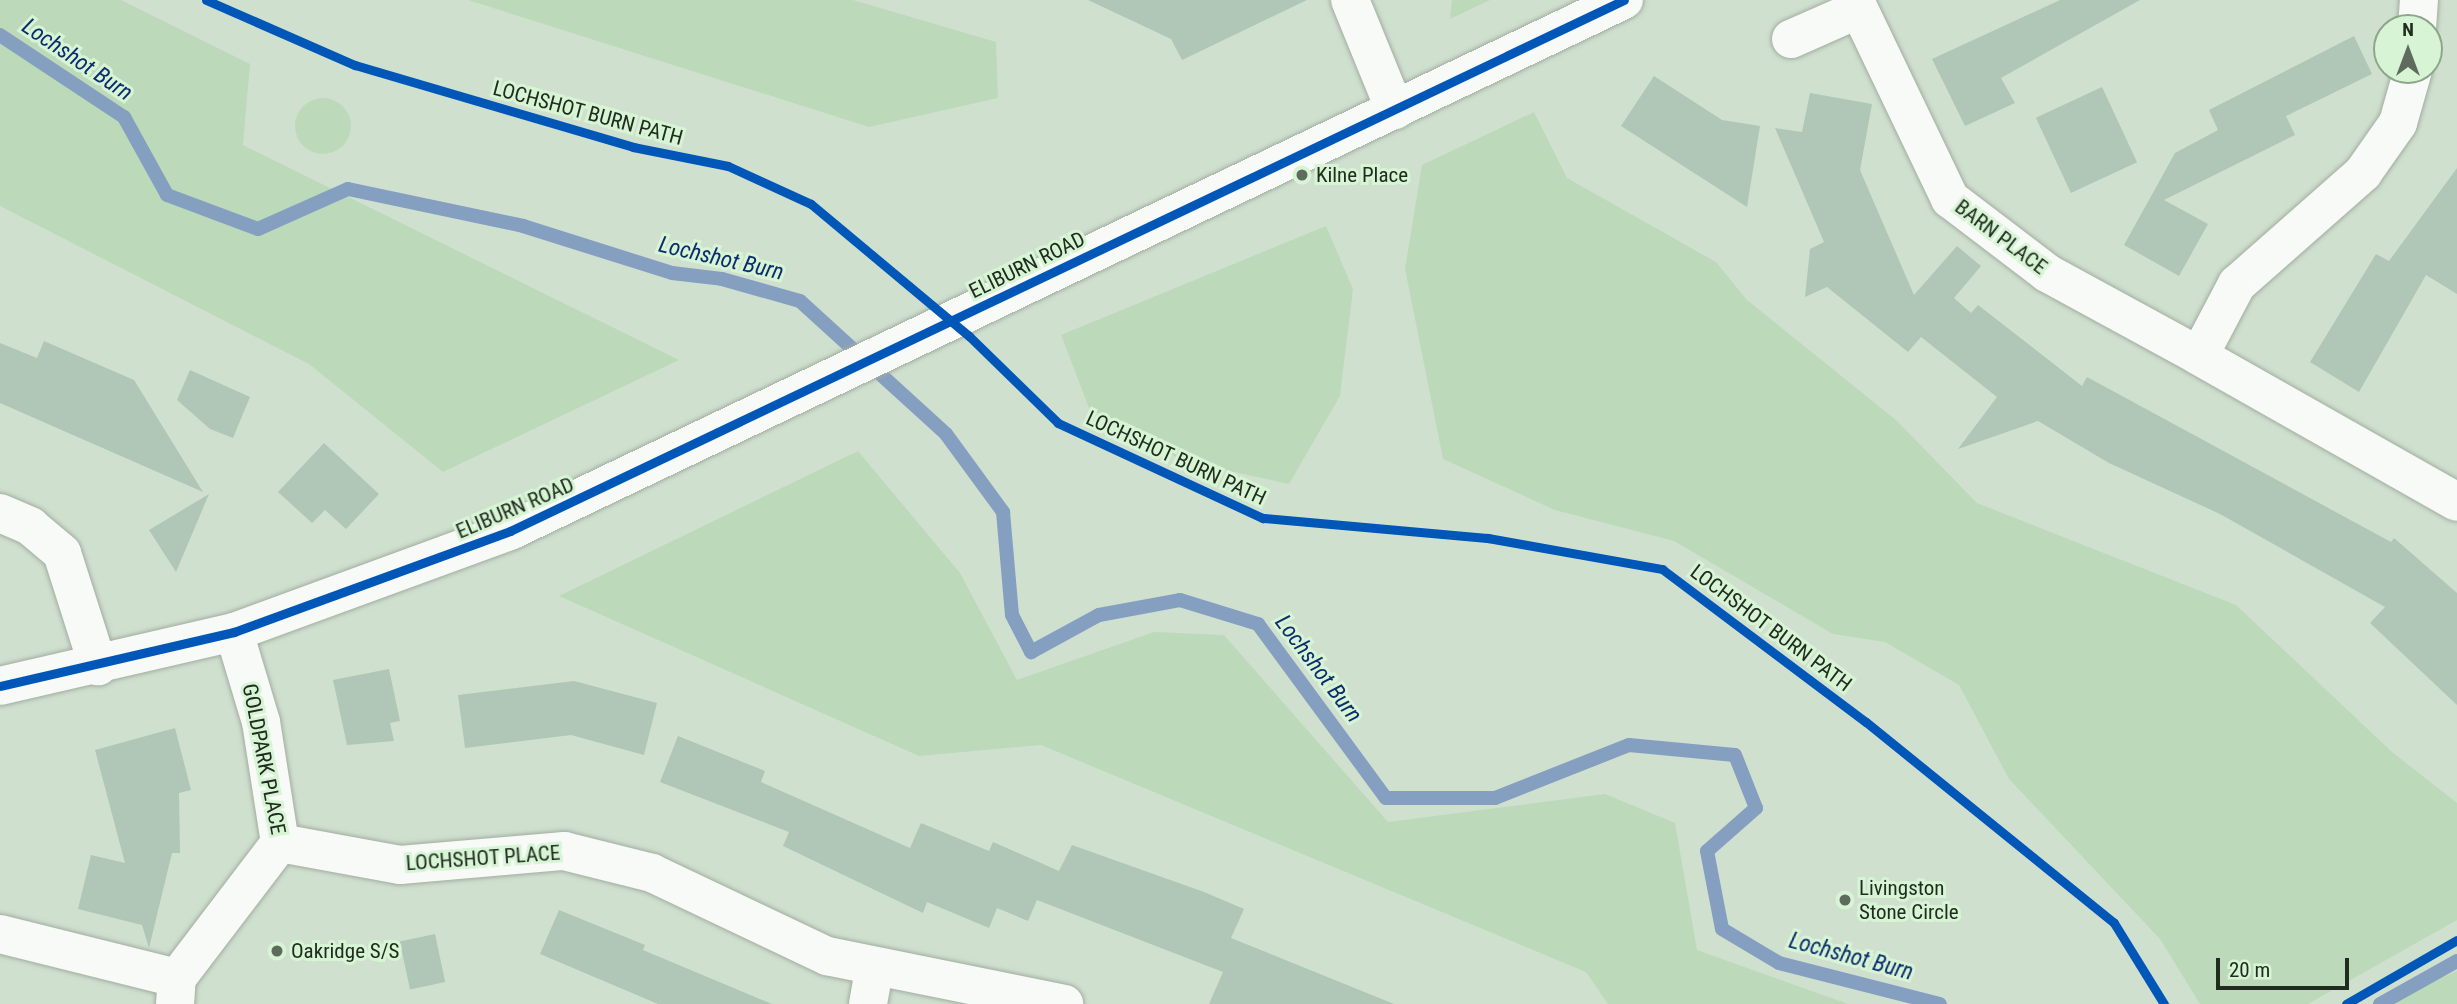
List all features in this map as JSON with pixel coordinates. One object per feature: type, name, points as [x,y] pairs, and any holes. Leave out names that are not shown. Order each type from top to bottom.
[{"type":"street","points":[[1350,0],[1395,110]]},
{"type":"street","name":"ELIBURN ROAD","points":[[0,686],[98,666],[234,632],[510,531],[723,434],[1084,257],[1624,0]]},
{"type":"street","name":"BARN PLACE","points":[[1791,39],[1868,4],[1950,199],[2047,273],[2457,502]]},
{"type":"street","points":[[2199,356],[2237,284],[2363,173],[2398,123],[2409,84]]},
{"type":"street","points":[[0,513],[30,526],[62,553],[98,666]]},
{"type":"street","name":"GOLDPARK PLACE","points":[[0,934],[176,991],[280,843],[261,722],[234,632]]},
{"type":"street","name":"LOCHSHOT PLACE","points":[[280,843],[400,865],[564,851],[652,873],[871,987],[1064,1004]]},
{"type":"green space","points":[[0,0],[121,0],[250,64],[243,145],[679,360],[443,472],[309,364],[0,206]]},
{"type":"green space","points":[[468,0],[853,0],[996,42],[998,98],[869,127]]},
{"type":"green space","points":[[1452,0],[1490,0],[1450,19]]},
{"type":"green space","points":[[317,98],[329,98],[343,106],[351,120],[349,137],[343,146],[329,154],[317,154],[300,142],[295,132],[295,120],[307,103]]},
{"type":"green space","points":[[1534,112],[1567,178],[1716,262],[1747,300],[1896,420],[1977,503],[2236,605],[2392,752],[2457,803],[2457,920],[2308,1004],[2200,1004],[2160,939],[2009,779],[1959,685],[1885,642],[1833,634],[1674,541],[1555,510],[1443,459],[1405,269],[1422,165]]},
{"type":"green space","points":[[1326,226],[1353,289],[1340,396],[1289,484],[1181,460],[1089,408],[1061,335]]},
{"type":"green space","points":[[858,451],[960,573],[1017,680],[1154,632],[1224,635],[1388,822],[1605,794],[1675,823],[1697,950],[1848,1004],[1608,1004],[1586,972],[1041,745],[919,756],[559,596]]},
{"type":"green space","points":[[2457,971],[2457,1004],[2391,1004],[2412,990]]},
{"type":"building","points":[[1088,0],[1307,0],[1182,60],[1171,39]]},
{"type":"building","points":[[2060,0],[2140,0],[2001,78],[2015,103],[1965,126],[1932,59]]},
{"type":"building","points":[[2354,36],[2372,74],[2286,116],[2295,135],[2164,200],[2208,224],[2179,276],[2124,245],[2175,153],[2218,130],[2209,110]]},
{"type":"building","points":[[1654,76],[1722,120],[1760,126],[1747,207],[1621,126]]},
{"type":"building","points":[[2102,87],[2137,162],[2071,193],[2036,118]]},
{"type":"building","points":[[1810,93],[1872,104],[1860,170],[1914,295],[1957,246],[1981,266],[1954,298],[1971,313],[1978,305],[2082,386],[2087,377],[2391,542],[2394,538],[2457,593],[2457,705],[2370,623],[2385,607],[2220,514],[2109,463],[2038,421],[1958,449],[1997,397],[1921,337],[1908,352],[1827,287],[1805,297],[1810,249],[1824,242],[1775,128],[1802,132]]},
{"type":"building","points":[[2457,168],[2457,294],[2426,275],[2359,392],[2310,362],[2376,254],[2389,261]]},
{"type":"building","points":[[44,341],[134,380],[203,492],[0,403],[0,343],[37,358]]},
{"type":"building","points":[[190,370],[250,397],[233,438],[210,429],[177,400]]},
{"type":"building","points":[[324,443],[379,494],[346,529],[325,510],[312,523],[278,492]]},
{"type":"building","points":[[209,494],[176,572],[149,530]]},
{"type":"building","points":[[389,669],[400,721],[390,723],[394,741],[347,745],[333,680]]},
{"type":"building","points":[[574,681],[657,703],[644,755],[571,735],[465,748],[458,695]]},
{"type":"building","points":[[175,728],[191,790],[179,793],[180,853],[172,853],[149,948],[142,925],[78,909],[91,855],[125,863],[95,750]]},
{"type":"building","points":[[678,736],[765,771],[761,782],[910,848],[921,823],[989,851],[993,842],[1059,871],[1072,845],[1204,892],[1244,909],[1231,938],[1394,1004],[1209,1004],[1223,972],[1037,900],[1028,921],[997,908],[989,928],[927,902],[923,913],[783,846],[789,832],[660,782]]},
{"type":"building","points":[[559,910],[645,945],[643,950],[772,1004],[658,1004],[540,954]]},
{"type":"building","points":[[435,934],[445,982],[410,989],[400,941]]},
{"type":"waterway","name":"Lochshot Burn","points":[[0,35],[124,117],[167,195],[258,229],[348,189],[523,226],[672,273],[722,279],[800,301],[946,434],[1003,512],[1012,615],[1031,652],[1099,615],[1180,600],[1258,624],[1386,798],[1495,798],[1629,745],[1735,755],[1756,808],[1707,851],[1722,929],[1779,963],[1940,1004]]},
{"type":"waterway","points":[[2380,1004],[2457,961]]},
{"type":"cycle path","name":"LOCHSHOT BURN PATH","points":[[206,0],[355,65],[633,147],[728,166],[811,204],[969,336],[1058,423],[1263,518],[1488,538],[1662,569],[1866,722],[2114,923],[2164,1004]]},
{"type":"cycle path","points":[[0,686],[234,632],[510,531],[1624,0]]},
{"type":"cycle path","points":[[2346,1004],[2457,940]]},
{"type":"place","name":"Kilne Place","points":[[1302,175]]},
{"type":"place","name":"Livingston Stone Circle","points":[[1845,900]]},
{"type":"place","name":"Oakridge S/S","points":[[277,951]]}]
